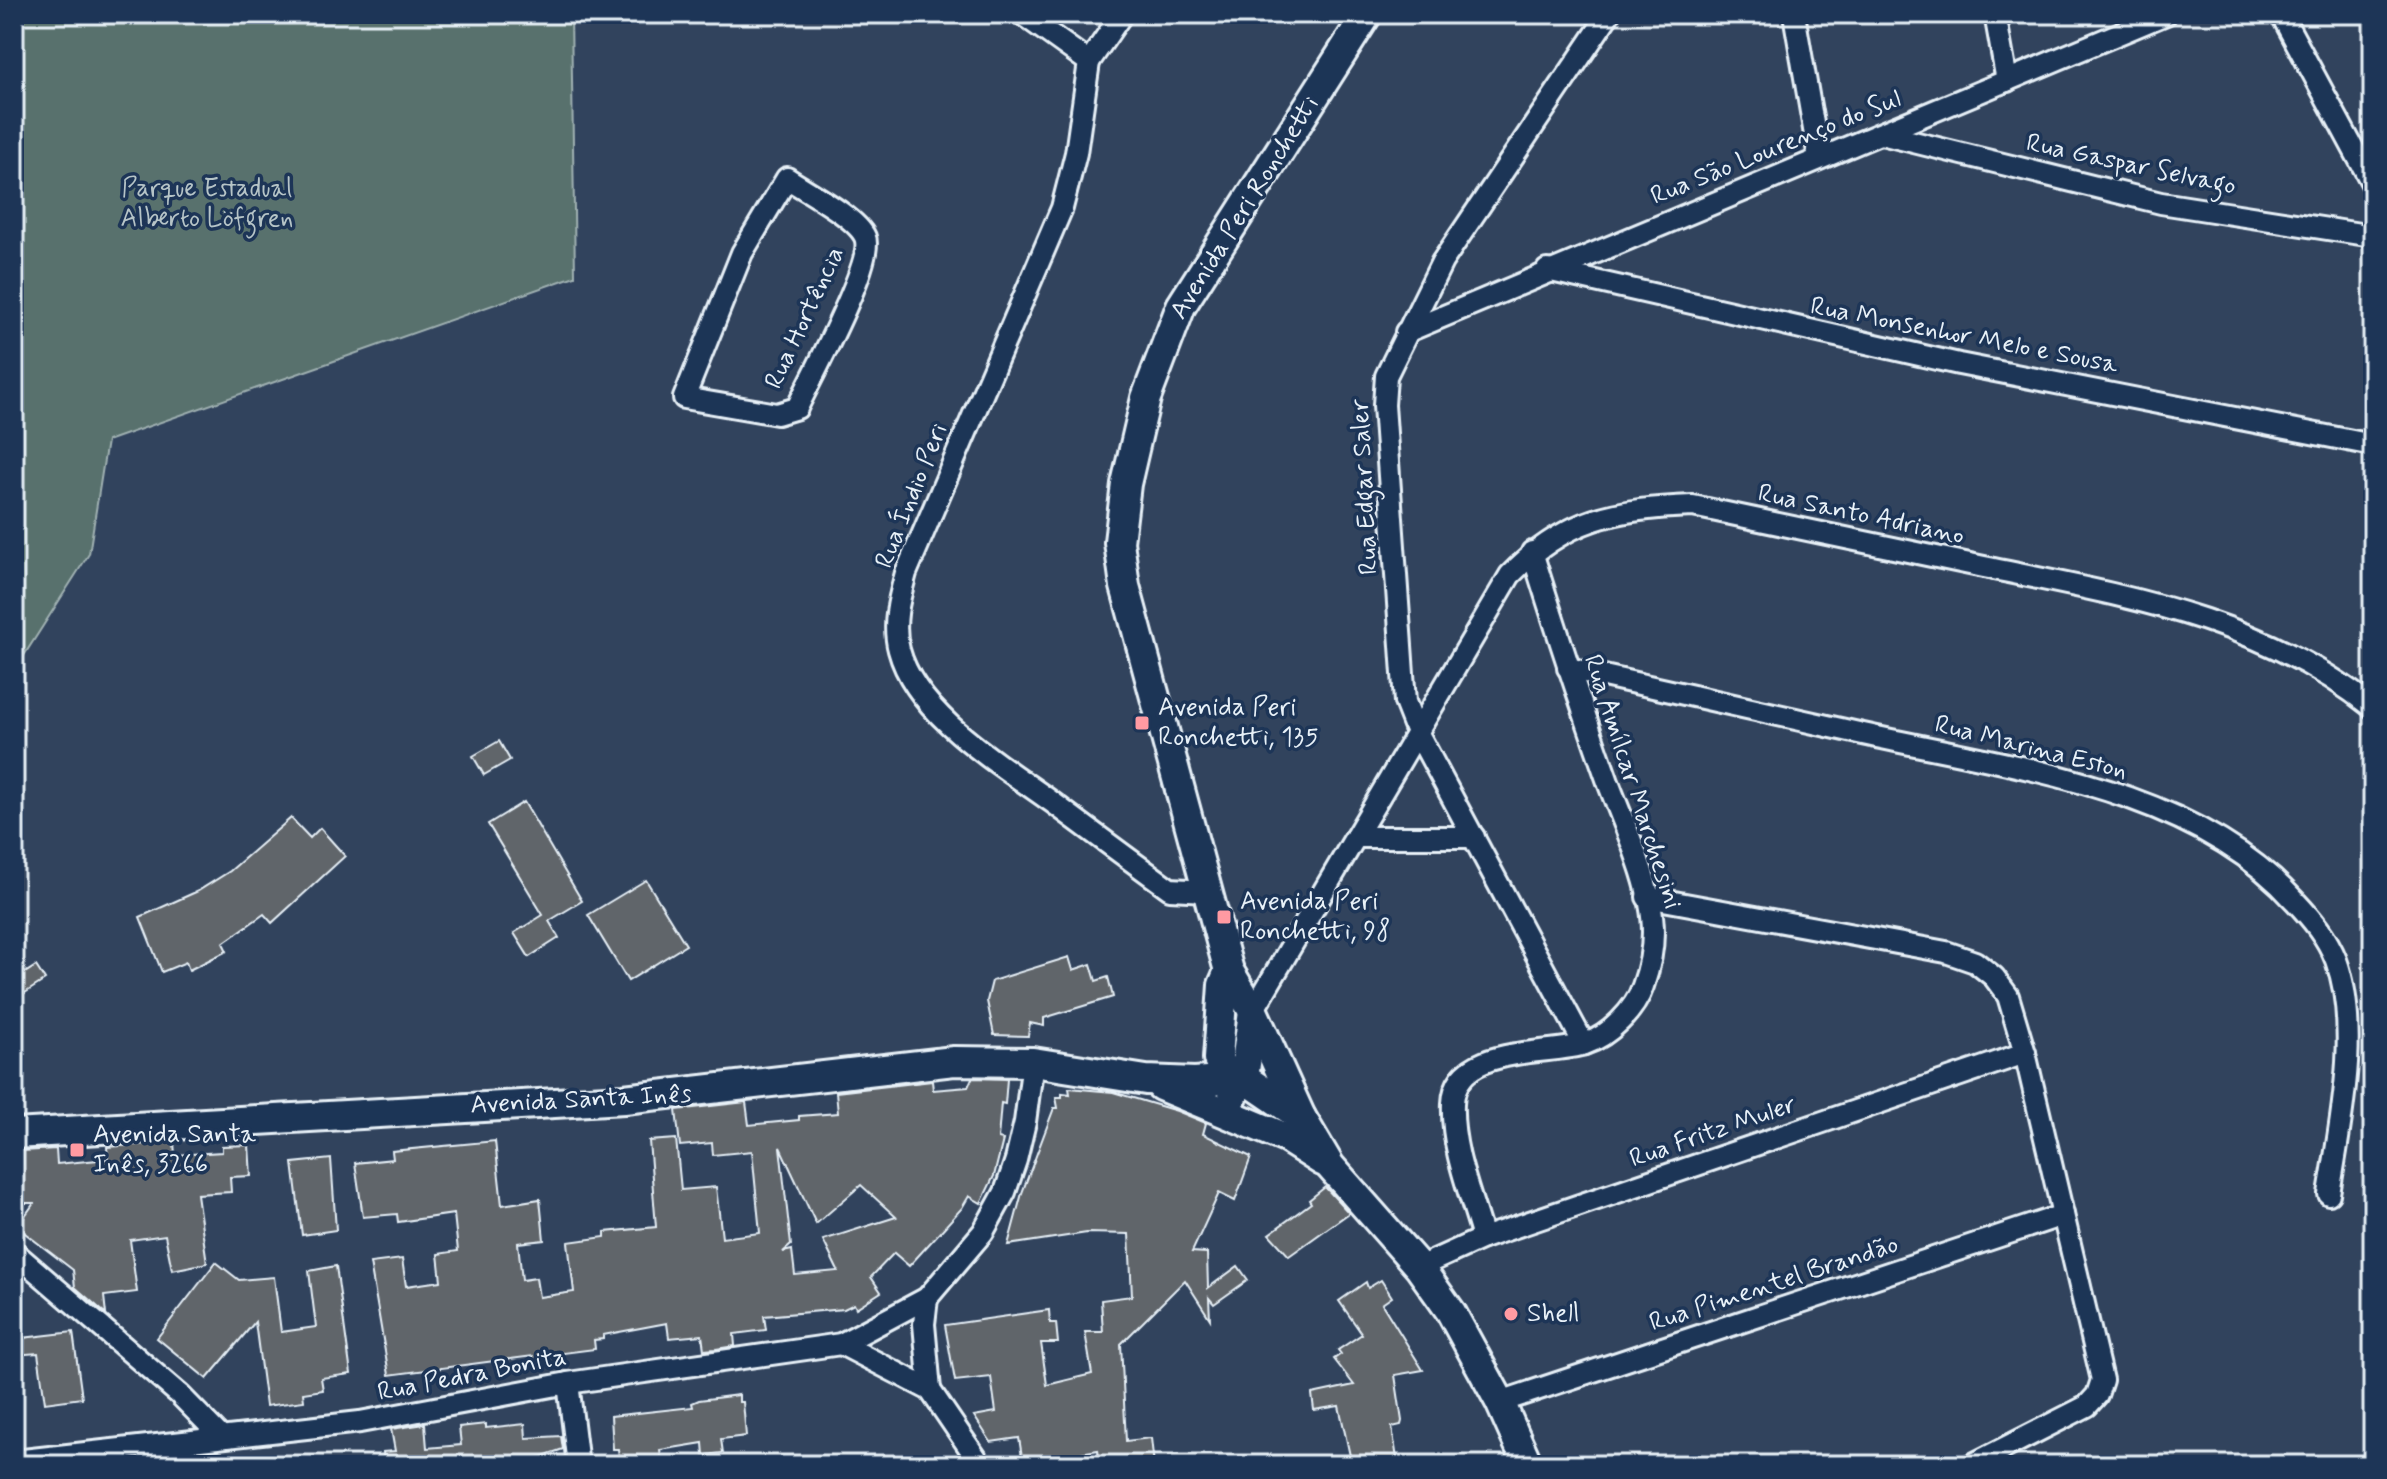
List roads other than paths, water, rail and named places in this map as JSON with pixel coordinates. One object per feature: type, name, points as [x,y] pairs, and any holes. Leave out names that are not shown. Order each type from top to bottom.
[{"type":"main road","name":"Avenida Peri Ronchetti","points":[[1229,971],[1125,586],[1119,542],[1126,484],[1146,398],[1181,306],[1367,14]]},
{"type":"main road","points":[[1229,971],[1253,1011],[1294,1127]]},
{"type":"main road","points":[[1229,971],[1223,985],[1218,1059],[1236,1084],[1294,1127],[1419,1267],[1451,1312],[1500,1402],[1528,1465]]},
{"type":"main road","points":[[1202,1104],[1236,1084],[1253,1011]]},
{"type":"main road","name":"Avenida Santa Inês","points":[[14,1134],[638,1098],[918,1064],[1033,1062],[1146,1080],[1236,1084]]},
{"type":"main road","name":"Avenida Santa Inês","points":[[1146,1080],[1202,1104],[1294,1127]]},
{"type":"street","points":[[1022,14],[1089,62],[1122,14]]},
{"type":"street","name":"Rua Edgar Saler","points":[[1584,1044],[1416,730],[1401,683],[1384,405],[1386,376],[1442,262],[1609,14]]},
{"type":"street","points":[[1794,14],[1819,158]]},
{"type":"street","points":[[1995,14],[2007,81]]},
{"type":"street","name":"Rua São Lourenço do Sul","points":[[1406,332],[1547,270],[2166,14]]},
{"type":"street","points":[[2281,14],[2373,185]]},
{"type":"street","name":"Rua Índio Peri","points":[[1089,62],[1076,153],[1062,208],[906,573],[897,607],[896,634],[910,676],[937,712],[969,741],[1170,889],[1207,891]]},
{"type":"street","name":"Rua Gaspar Selvago","points":[[1881,134],[2161,203],[2373,236]]},
{"type":"street","name":"Rua Hortência","points":[[787,178],[855,225],[865,237],[866,260],[835,328],[797,408],[777,414],[684,398],[742,253],[787,178]]},
{"type":"street","name":"Rua Monsenhor Melo e Sousa","points":[[1547,270],[1959,364],[2373,445]]},
{"type":"street","name":"Rua Santo Adriano","points":[[1253,1011],[1358,837],[1481,619],[1510,575],[1552,537],[1584,522],[1625,512],[1693,506],[2118,594],[2194,616],[2260,640],[2306,663],[2373,708]]},
{"type":"street","name":"Rua Amílcar Marchesini","points":[[1483,1238],[1455,1141],[1452,1102],[1456,1088],[1465,1075],[1488,1061],[1516,1052],[1584,1044],[1613,1027],[1643,988],[1653,931],[1647,897],[1568,668],[1532,552]]},
{"type":"street","name":"Rua Marina Eston","points":[[1568,668],[2090,784],[2206,832],[2261,865],[2317,925],[2336,961],[2342,989],[2348,1049],[2329,1194]]},
{"type":"street","points":[[1358,837],[1474,837]]},
{"type":"street","points":[[1647,897],[1946,952],[1975,962],[1994,977],[2008,996],[2025,1053],[2101,1362],[2102,1380],[2097,1395],[2087,1406],[1971,1465]]},
{"type":"street","name":"Rua Fritz Muler","points":[[1419,1267],[1483,1238],[2025,1053]]},
{"type":"street","points":[[930,1390],[924,1324],[927,1298],[983,1232],[1005,1192],[1025,1122],[1033,1062]]},
{"type":"street","name":"Rua Pimentel Brandão","points":[[1500,1402],[2063,1215]]},
{"type":"street","points":[[14,1252],[180,1395],[220,1436]]},
{"type":"street","name":"Rua Pedra Bonita","points":[[14,1461],[360,1422],[568,1383],[841,1344],[927,1298]]},
{"type":"street","points":[[841,1344],[930,1390],[981,1465]]},
{"type":"street","points":[[568,1383],[578,1465]]},
{"type":"place","name":"Avenida Peri Ronchetti, 135","points":[[1142,723]]},
{"type":"place","name":"Avenida Peri Ronchetti, 98","points":[[1224,917]]},
{"type":"place","name":"Avenida Santa Inês, 3266","points":[[77,1150]]},
{"type":"place","name":"Shell","points":[[1511,1314]]},
{"type":"park label","name":"Parque Estadual Alberto Löfgren","points":[[207,204]]}]
